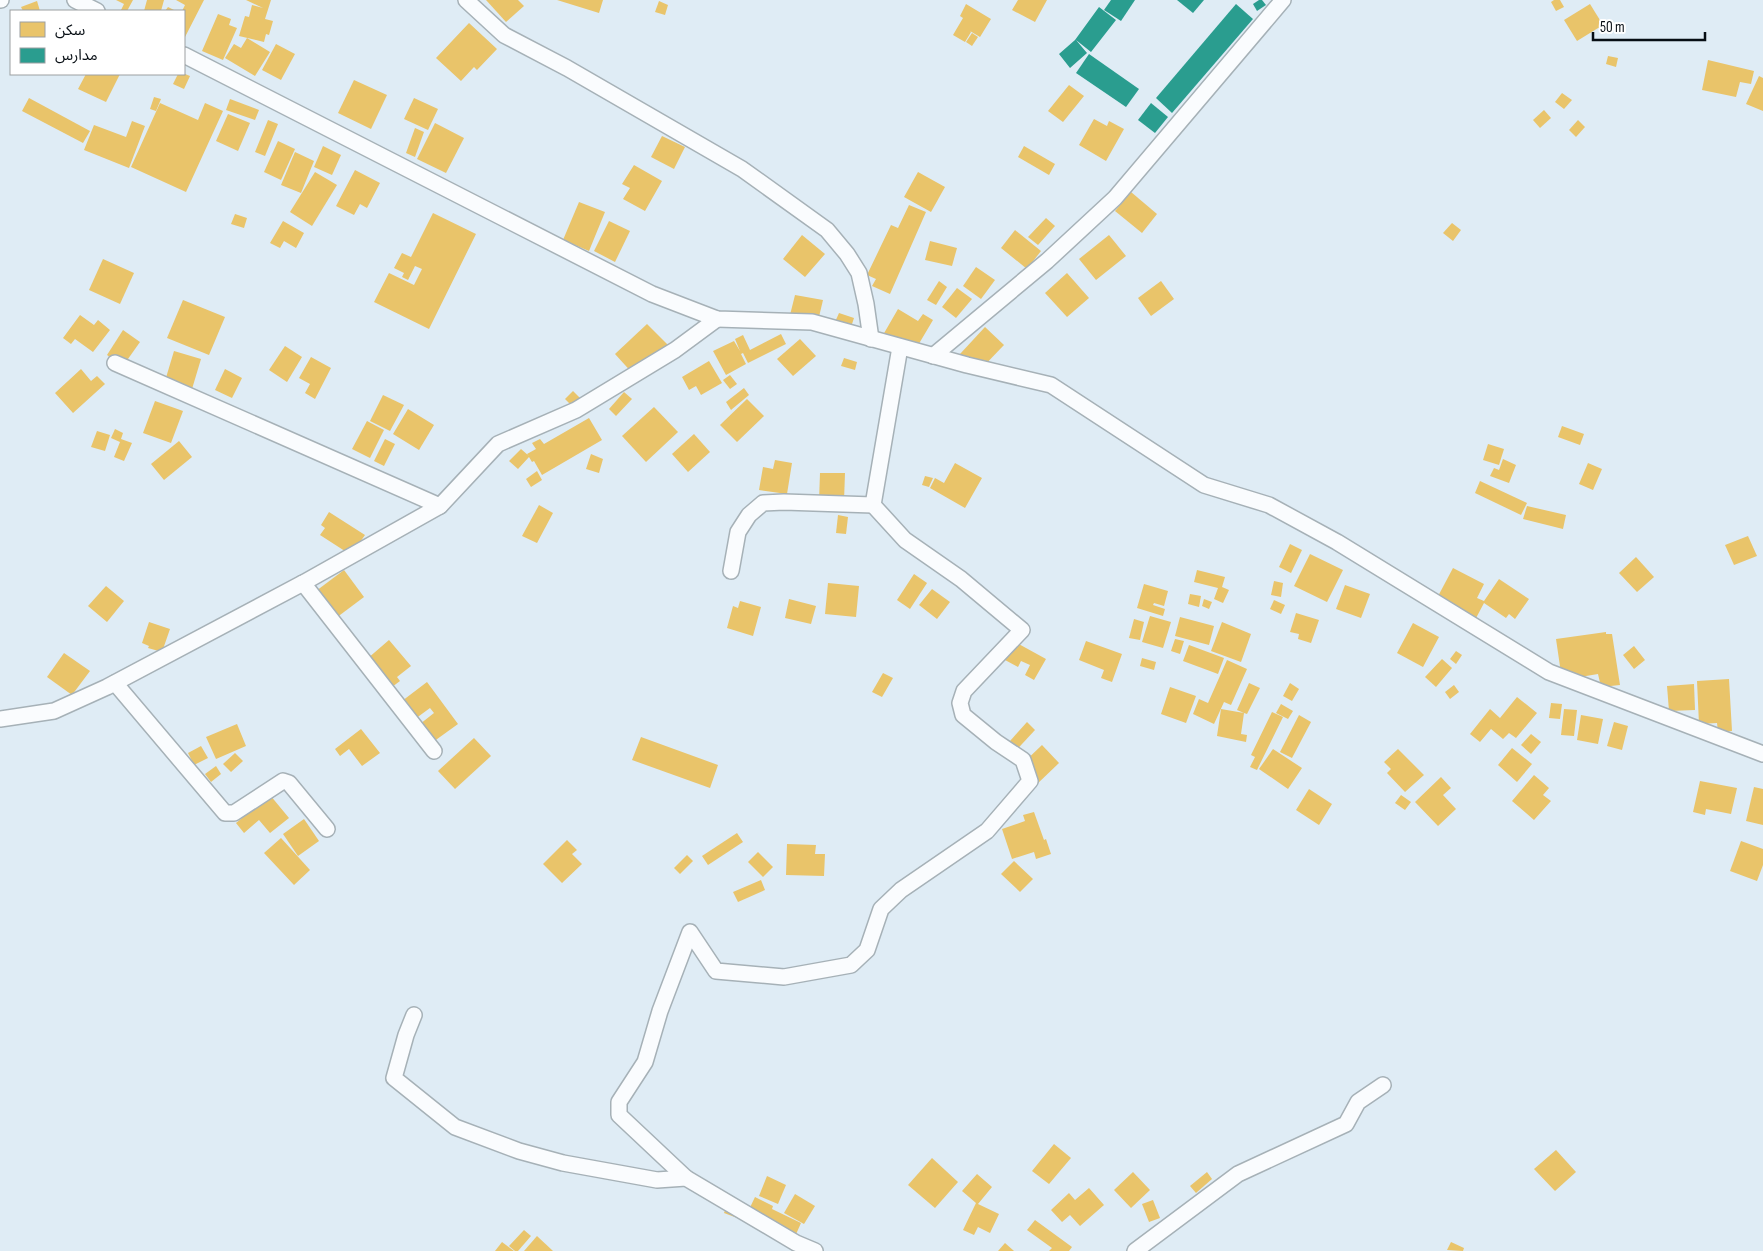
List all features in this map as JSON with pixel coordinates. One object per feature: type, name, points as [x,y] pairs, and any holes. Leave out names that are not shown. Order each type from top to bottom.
[{"type":"street","points":[[75,0],[95,10]]},
{"type":"street","points":[[466,0],[504,35],[567,68],[742,169],[827,230],[847,254],[859,273],[871,339]]},
{"type":"street","points":[[933,356],[1047,261],[1115,198],[1283,0]]},
{"type":"street","points":[[185,56],[652,294],[717,319],[812,322],[933,356],[1051,385],[1204,485],[1269,505],[1337,542],[1549,672],[1763,754]]},
{"type":"street","points":[[0,719],[54,711],[115,683],[303,583],[440,506],[498,444],[576,410],[675,350],[717,319]]},
{"type":"street","points":[[873,505],[900,347]]},
{"type":"street","points":[[115,363],[440,506]]},
{"type":"street","points":[[731,571],[738,532],[749,515],[763,503],[873,505],[906,540],[961,579],[1022,630],[964,691],[960,703],[962,715],[996,742],[1024,760],[1030,781],[987,831],[901,890],[881,909],[866,950],[851,965],[784,977],[716,970],[690,932],[660,1011],[645,1062],[619,1102],[619,1115],[686,1178],[796,1243],[815,1251]]},
{"type":"street","points":[[303,583],[434,751]]},
{"type":"street","points":[[115,683],[225,813],[234,813],[283,782],[289,783],[327,829]]},
{"type":"street","points":[[414,1015],[406,1035],[394,1078],[456,1127],[519,1151],[563,1163],[657,1180],[686,1178]]},
{"type":"street","points":[[1135,1251],[1238,1174],[1346,1124],[1358,1102],[1384,1084]]},
{"type":"building: سكن","points":[[116,0],[133,0],[128,10],[121,10],[124,4]]},
{"type":"building: سكن","points":[[147,0],[164,0],[161,10],[144,10]]},
{"type":"building: سكن","points":[[176,0],[204,0],[185,37],[185,10],[182,10],[185,5]]},
{"type":"building: سكن","points":[[246,0],[271,0],[265,19],[273,21],[269,35],[266,34],[264,42],[239,36],[245,16],[249,17],[252,5],[263,8]]},
{"type":"building: سكن","points":[[486,0],[518,0],[524,6],[506,22]]},
{"type":"building: سكن","points":[[557,0],[603,0],[599,13]]},
{"type":"building: سكن","points":[[1018,0],[1047,0],[1035,22],[1012,10]]},
{"type":"building: سكن","points":[[1560,0],[1564,7],[1556,11],[1551,2]]},
{"type":"building: سكن","points":[[37,1],[40,10],[22,10],[21,7]]},
{"type":"building: سكن","points":[[659,1],[668,5],[665,15],[655,12]]},
{"type":"building: سكن","points":[[966,4],[991,19],[980,37],[970,31],[965,42],[953,35],[963,18],[960,16]]},
{"type":"building: سكن","points":[[1590,4],[1603,25],[1577,41],[1564,20]]},
{"type":"building: سكن","points":[[218,14],[231,19],[229,25],[237,28],[223,60],[202,51]]},
{"type":"building: سكن","points":[[469,23],[497,49],[477,70],[474,67],[461,81],[436,58]]},
{"type":"building: سكن","points":[[972,33],[978,37],[972,46],[966,42]]},
{"type":"building: سكن","points":[[247,38],[270,52],[255,76],[225,58],[234,44],[241,48]]},
{"type":"building: سكن","points":[[276,44],[295,54],[281,80],[262,70]]},
{"type":"building: سكن","points":[[1608,56],[1618,58],[1616,67],[1606,64]]},
{"type":"building: سكن","points":[[1708,60],[1754,71],[1751,84],[1740,82],[1736,97],[1702,90]]},
{"type":"building: سكن","points":[[185,74],[190,76],[184,89],[173,84],[178,75]]},
{"type":"building: سكن","points":[[85,75],[120,75],[106,102],[78,89]]},
{"type":"building: سكن","points":[[1759,76],[1763,78],[1763,111],[1746,104]]},
{"type":"building: سكن","points":[[354,80],[387,95],[371,129],[338,113]]},
{"type":"building: سكن","points":[[1069,85],[1084,96],[1063,122],[1048,111]]},
{"type":"building: سكن","points":[[1562,93],[1572,100],[1564,109],[1555,102]]},
{"type":"building: سكن","points":[[154,97],[161,99],[156,111],[150,109]]},
{"type":"building: سكن","points":[[29,98],[90,131],[83,143],[22,111]]},
{"type":"building: سكن","points":[[414,98],[438,109],[428,130],[404,119]]},
{"type":"building: سكن","points":[[230,99],[259,110],[255,120],[226,110]]},
{"type":"building: سكن","points":[[160,103],[198,120],[205,103],[223,111],[186,192],[131,167]]},
{"type":"building: سكن","points":[[1544,110],[1551,118],[1540,128],[1533,120]]},
{"type":"building: سكن","points":[[228,114],[250,123],[238,151],[216,141]]},
{"type":"building: سكن","points":[[1094,119],[1107,126],[1109,121],[1124,129],[1106,161],[1079,145]]},
{"type":"building: سكن","points":[[268,120],[278,124],[265,156],[255,152]]},
{"type":"building: سكن","points":[[1578,120],[1585,127],[1576,137],[1569,130]]},
{"type":"building: سكن","points":[[132,121],[145,126],[129,168],[84,150],[94,125],[126,137]]},
{"type":"building: سكن","points":[[435,123],[464,138],[446,173],[417,159]]},
{"type":"building: سكن","points":[[415,128],[424,132],[415,157],[406,153]]},
{"type":"building: سكن","points":[[662,136],[685,147],[674,169],[651,157]]},
{"type":"building: سكن","points":[[278,141],[295,149],[281,180],[264,172]]},
{"type":"building: سكن","points":[[323,146],[341,155],[332,175],[314,167]]},
{"type":"building: سكن","points":[[1024,146],[1055,164],[1049,175],[1018,157]]},
{"type":"building: سكن","points":[[295,152],[314,161],[301,193],[281,185]]},
{"type":"building: سكن","points":[[634,165],[662,181],[645,211],[623,199],[630,188],[622,184]]},
{"type":"building: سكن","points":[[355,170],[380,183],[367,208],[360,204],[354,215],[336,206]]},
{"type":"building: سكن","points":[[315,172],[337,185],[312,226],[290,212]]},
{"type":"building: سكن","points":[[918,172],[945,187],[931,212],[904,197]]},
{"type":"building: سكن","points":[[1131,192],[1157,214],[1142,233],[1115,211]]},
{"type":"building: سكن","points":[[579,202],[605,212],[589,251],[563,240]]},
{"type":"building: سكن","points":[[909,205],[926,212],[890,294],[872,286],[876,279],[867,275],[891,225],[898,228]]},
{"type":"building: سكن","points":[[433,213],[476,234],[429,329],[374,302],[389,273],[414,285],[422,269],[415,266],[408,280],[402,277],[404,273],[394,268],[402,253],[411,257]]},
{"type":"building: سكن","points":[[235,214],[247,218],[244,228],[231,224]]},
{"type":"building: سكن","points":[[1046,218],[1055,226],[1038,245],[1028,237]]},
{"type":"building: سكن","points":[[283,221],[304,233],[296,248],[284,241],[280,248],[270,243]]},
{"type":"building: سكن","points":[[609,221],[630,231],[615,262],[594,251]]},
{"type":"building: سكن","points":[[1452,223],[1461,230],[1453,241],[1443,233]]},
{"type":"building: سكن","points":[[1015,230],[1041,251],[1027,269],[1001,248]]},
{"type":"building: سكن","points":[[802,235],[825,254],[805,277],[783,259]]},
{"type":"building: سكن","points":[[1109,235],[1126,256],[1096,280],[1079,259]]},
{"type":"building: سكن","points":[[930,241],[957,248],[952,266],[925,260]]},
{"type":"building: سكن","points":[[103,259],[134,273],[120,304],[89,290]]},
{"type":"building: سكن","points":[[976,267],[995,280],[981,299],[963,286]]},
{"type":"building: سكن","points":[[1067,273],[1089,298],[1067,317],[1045,293]]},
{"type":"building: سكن","points":[[939,281],[947,287],[936,305],[927,300]]},
{"type":"building: سكن","points":[[1161,281],[1174,299],[1151,316],[1138,298]]},
{"type":"building: سكن","points":[[957,288],[972,299],[956,318],[942,307]]},
{"type":"building: سكن","points":[[795,295],[823,300],[818,321],[790,315]]},
{"type":"building: سكن","points":[[183,300],[225,317],[209,355],[167,338]]},
{"type":"building: سكن","points":[[898,309],[918,321],[923,314],[933,320],[917,347],[905,339],[901,346],[883,335]]},
{"type":"building: سكن","points":[[839,313],[854,318],[851,327],[835,322]]},
{"type":"building: سكن","points":[[80,315],[94,325],[98,320],[110,330],[93,352],[75,339],[71,344],[63,338]]},
{"type":"building: سكن","points":[[647,324],[668,345],[635,376],[615,354]]},
{"type":"building: سكن","points":[[985,327],[1004,345],[979,371],[960,354]]},
{"type":"building: سكن","points":[[123,330],[140,342],[123,366],[107,355]]},
{"type":"building: سكن","points":[[781,334],[786,344],[748,363],[743,353],[741,354],[746,364],[726,375],[713,351],[734,341],[740,351],[735,339],[743,335],[750,350]]},
{"type":"building: سكن","points":[[800,339],[816,356],[793,376],[777,359]]},
{"type":"building: سكن","points":[[285,346],[302,357],[287,382],[269,370]]},
{"type":"building: سكن","points":[[174,351],[201,359],[192,389],[165,381]]},
{"type":"building: سكن","points":[[311,357],[331,368],[315,399],[305,393],[310,384],[299,378]]},
{"type":"building: سكن","points":[[844,358],[857,362],[855,370],[841,366]]},
{"type":"building: سكن","points":[[709,361],[722,383],[701,395],[696,386],[689,390],[682,377]]},
{"type":"building: سكن","points":[[81,369],[91,381],[97,376],[105,384],[73,413],[55,393]]},
{"type":"building: سكن","points":[[225,369],[242,378],[232,398],[215,390]]},
{"type":"building: سكن","points":[[730,375],[737,384],[730,389],[723,380]]},
{"type":"building: سكن","points":[[744,388],[749,395],[731,410],[726,402]]},
{"type":"building: سكن","points":[[573,391],[583,401],[575,409],[565,399]]},
{"type":"building: سكن","points":[[624,392],[632,399],[616,416],[609,409]]},
{"type":"building: سكن","points":[[383,395],[404,405],[390,431],[370,421]]},
{"type":"building: سكن","points":[[747,399],[764,416],[737,442],[720,425]]},
{"type":"building: سكن","points":[[155,401],[183,411],[171,443],[143,433]]},
{"type":"building: سكن","points":[[654,407],[678,432],[646,462],[622,436]]},
{"type":"building: سكن","points":[[408,409],[434,425],[419,450],[393,434]]},
{"type":"building: سكن","points":[[589,418],[602,440],[542,475],[534,461],[532,462],[529,457],[518,469],[509,461],[521,449],[529,456],[527,454],[536,449],[532,443],[540,439],[544,444]]},
{"type":"building: سكن","points":[[367,421],[384,430],[370,458],[352,449]]},
{"type":"building: سكن","points":[[1562,426],[1584,434],[1580,445],[1558,437]]},
{"type":"building: سكن","points":[[115,429],[123,433],[121,439],[132,443],[124,461],[114,457],[120,442],[111,438]]},
{"type":"building: سكن","points":[[97,431],[110,435],[105,451],[91,447]]},
{"type":"building: سكن","points":[[694,434],[710,452],[688,472],[672,454]]},
{"type":"building: سكن","points":[[385,439],[395,444],[384,466],[374,461]]},
{"type":"building: سكن","points":[[179,441],[192,457],[164,480],[151,464]]},
{"type":"building: سكن","points":[[1488,444],[1504,449],[1499,465],[1483,460]]},
{"type":"building: سكن","points":[[591,454],[603,459],[599,473],[586,469]]},
{"type":"building: سكن","points":[[1503,459],[1516,465],[1509,483],[1490,476],[1494,468],[1499,470]]},
{"type":"building: سكن","points":[[775,460],[792,463],[787,494],[759,490],[763,467],[773,469]]},
{"type":"building: سكن","points":[[955,463],[982,478],[965,508],[930,488],[935,478],[944,483]]},
{"type":"building: سكن","points":[[1588,463],[1602,469],[1593,490],[1579,484]]},
{"type":"building: سكن","points":[[537,471],[542,480],[531,487],[526,479]]},
{"type":"building: سكن","points":[[820,473],[845,473],[844,501],[819,501]]},
{"type":"building: سكن","points":[[925,476],[933,478],[929,487],[922,485]]},
{"type":"building: سكن","points":[[1480,481],[1527,503],[1521,515],[1475,493]]},
{"type":"building: سكن","points":[[539,505],[553,513],[537,543],[522,536]]},
{"type":"building: سكن","points":[[1527,506],[1566,515],[1563,529],[1523,519]]},
{"type":"building: سكن","points":[[329,512],[365,535],[351,555],[320,535],[325,528],[321,525]]},
{"type":"building: سكن","points":[[838,515],[848,517],[846,534],[836,533]]},
{"type":"building: سكن","points":[[1748,536],[1757,556],[1734,565],[1725,545]]},
{"type":"building: سكن","points":[[1290,544],[1302,550],[1291,573],[1279,567]]},
{"type":"building: سكن","points":[[1310,554],[1343,570],[1327,602],[1294,586]]},
{"type":"building: سكن","points":[[1636,557],[1654,577],[1637,592],[1619,573]]},
{"type":"building: سكن","points":[[1453,568],[1484,584],[1477,598],[1484,601],[1499,579],[1529,599],[1515,619],[1509,614],[1506,618],[1484,603],[1475,620],[1436,600]]},
{"type":"building: سكن","points":[[344,570],[364,597],[336,618],[316,591]]},
{"type":"building: سكن","points":[[1197,570],[1225,577],[1222,587],[1229,590],[1223,603],[1214,599],[1218,588],[1194,582]]},
{"type":"building: سكن","points":[[914,574],[927,583],[910,609],[897,600]]},
{"type":"building: سكن","points":[[1274,581],[1283,583],[1281,597],[1271,595]]},
{"type":"building: سكن","points":[[828,583],[859,586],[856,617],[825,614]]},
{"type":"building: سكن","points":[[1144,584],[1168,591],[1164,606],[1154,603],[1153,605],[1165,609],[1163,616],[1137,608]]},
{"type":"building: سكن","points":[[1345,585],[1370,594],[1361,618],[1336,609]]},
{"type":"building: سكن","points":[[106,586],[124,601],[107,622],[88,606]]},
{"type":"building: سكن","points":[[932,589],[950,602],[937,619],[919,605]]},
{"type":"building: سكن","points":[[1190,594],[1201,596],[1199,607],[1188,604]]},
{"type":"building: سكن","points":[[789,599],[816,606],[811,624],[785,618]]},
{"type":"building: سكن","points":[[1204,599],[1212,602],[1209,609],[1202,606]]},
{"type":"building: سكن","points":[[1274,600],[1285,605],[1281,614],[1270,609]]},
{"type":"building: سكن","points":[[740,601],[761,607],[753,636],[727,628],[733,606],[738,608]]},
{"type":"building: سكن","points":[[1296,613],[1319,620],[1311,643],[1298,639],[1299,634],[1290,632]]},
{"type":"building: سكن","points":[[1150,616],[1171,622],[1163,648],[1142,642]]},
{"type":"building: سكن","points":[[1180,617],[1214,626],[1209,645],[1175,636]]},
{"type":"building: سكن","points":[[1134,619],[1144,622],[1140,640],[1129,638]]},
{"type":"building: سكن","points":[[149,622],[170,629],[162,652],[148,648],[149,646],[142,643]]},
{"type":"building: سكن","points":[[1222,622],[1251,634],[1241,662],[1211,651]]},
{"type":"building: سكن","points":[[1413,623],[1439,637],[1423,667],[1397,653]]},
{"type":"building: سكن","points":[[1606,632],[1606,634],[1612,634],[1620,685],[1601,687],[1598,674],[1562,680],[1556,639]]},
{"type":"building: سكن","points":[[1175,639],[1184,641],[1180,654],[1171,651]]},
{"type":"building: سكن","points":[[389,640],[411,666],[397,677],[400,681],[392,687],[367,659]]},
{"type":"building: سكن","points":[[1086,641],[1122,654],[1112,682],[1101,678],[1104,670],[1079,660]]},
{"type":"building: سكن","points":[[1015,642],[1046,659],[1034,680],[1025,675],[1030,665],[1021,661],[1018,667],[1005,660]]},
{"type":"building: سكن","points":[[1189,645],[1224,658],[1218,674],[1183,661]]},
{"type":"building: سكن","points":[[1634,646],[1645,660],[1634,669],[1623,655]]},
{"type":"building: سكن","points":[[1456,651],[1462,655],[1456,664],[1450,659]]},
{"type":"building: سكن","points":[[64,653],[90,671],[72,695],[47,677]]},
{"type":"building: سكن","points":[[1142,658],[1156,662],[1154,670],[1140,666]]},
{"type":"building: سكن","points":[[1442,659],[1452,668],[1436,687],[1425,677]]},
{"type":"building: سكن","points":[[1227,660],[1247,669],[1231,705],[1224,702],[1214,724],[1193,714],[1199,699],[1208,703]]},
{"type":"building: سكن","points":[[883,673],[893,678],[882,697],[872,692]]},
{"type":"building: سكن","points":[[1729,679],[1732,731],[1718,732],[1717,723],[1699,724],[1697,681]]},
{"type":"building: سكن","points":[[427,682],[458,724],[433,742],[420,724],[434,713],[430,708],[415,719],[402,701]]},
{"type":"building: سكن","points":[[1249,683],[1260,688],[1247,714],[1237,710]]},
{"type":"building: سكن","points":[[1290,683],[1299,689],[1292,701],[1283,696]]},
{"type":"building: سكن","points":[[1694,684],[1695,710],[1669,711],[1667,686]]},
{"type":"building: سكن","points":[[1454,685],[1459,692],[1450,699],[1445,692]]},
{"type":"building: سكن","points":[[1170,687],[1196,696],[1186,723],[1161,714]]},
{"type":"building: سكن","points":[[1517,697],[1537,713],[1516,738],[1509,733],[1503,739],[1491,729],[1480,742],[1470,734],[1490,709],[1500,718]]},
{"type":"building: سكن","points":[[1551,703],[1562,704],[1560,719],[1549,718]]},
{"type":"building: سكن","points":[[1281,704],[1293,711],[1288,719],[1276,713]]},
{"type":"building: سكن","points":[[1221,709],[1244,713],[1241,734],[1247,735],[1246,742],[1217,736]]},
{"type":"building: سكن","points":[[1564,709],[1577,710],[1574,736],[1561,735]]},
{"type":"building: سكن","points":[[1272,712],[1283,717],[1257,770],[1250,767],[1255,757],[1251,755]]},
{"type":"building: سكن","points":[[1299,715],[1311,722],[1292,758],[1280,752]]},
{"type":"building: سكن","points":[[1581,715],[1603,719],[1598,744],[1577,740]]},
{"type":"building: سكن","points":[[1027,722],[1035,730],[1010,757],[1002,750]]},
{"type":"building: سكن","points":[[1614,722],[1628,726],[1622,750],[1607,746]]},
{"type":"building: سكن","points":[[237,724],[246,746],[216,759],[206,737]]},
{"type":"building: سكن","points":[[361,729],[380,753],[362,766],[349,749],[340,756],[335,749]]},
{"type":"building: سكن","points":[[1531,734],[1541,742],[1531,754],[1521,745]]},
{"type":"building: سكن","points":[[641,737],[718,765],[710,788],[632,760]]},
{"type":"building: سكن","points":[[474,738],[491,756],[455,789],[438,771]]},
{"type":"building: سكن","points":[[1042,745],[1059,763],[1035,786],[1018,768]]},
{"type":"building: سكن","points":[[201,746],[208,758],[194,765],[188,753]]},
{"type":"building: سكن","points":[[1512,748],[1532,764],[1517,782],[1498,765]]},
{"type":"building: سكن","points":[[1273,749],[1302,768],[1288,789],[1259,769]]},
{"type":"building: سكن","points":[[1398,749],[1424,775],[1405,792],[1387,773],[1391,769],[1384,762]]},
{"type":"building: سكن","points":[[235,753],[243,761],[231,772],[223,764]]},
{"type":"building: سكن","points":[[216,766],[221,774],[211,782],[205,774]]},
{"type":"building: سكن","points":[[1534,775],[1549,788],[1543,795],[1551,801],[1534,820],[1512,801]]},
{"type":"building: سكن","points":[[1441,777],[1451,788],[1443,795],[1456,809],[1438,826],[1415,802]]},
{"type":"building: سكن","points":[[1700,781],[1737,788],[1731,814],[1706,809],[1705,815],[1693,812]]},
{"type":"building: سكن","points":[[1754,787],[1763,789],[1763,825],[1746,821]]},
{"type":"building: سكن","points":[[1309,789],[1332,804],[1319,825],[1296,810]]},
{"type":"building: سكن","points":[[270,795],[289,818],[270,833],[259,820],[244,833],[236,823]]},
{"type":"building: سكن","points":[[1401,795],[1411,802],[1405,810],[1395,803]]},
{"type":"building: سكن","points":[[1034,812],[1051,854],[1036,859],[1034,852],[1012,859],[1002,829],[1025,821],[1023,815]]},
{"type":"building: سكن","points":[[304,819],[319,841],[298,856],[283,834]]},
{"type":"building: سكن","points":[[737,833],[743,842],[708,865],[702,856]]},
{"type":"building: سكن","points":[[281,838],[310,870],[294,885],[264,853]]},
{"type":"building: سكن","points":[[567,840],[577,850],[572,854],[582,864],[562,883],[543,864]]},
{"type":"building: سكن","points":[[1741,841],[1763,849],[1763,865],[1757,881],[1730,871]]},
{"type":"building: سكن","points":[[787,844],[816,845],[815,854],[825,854],[824,876],[786,875]]},
{"type":"building: سكن","points":[[758,852],[773,867],[763,877],[748,862]]},
{"type":"building: سكن","points":[[687,855],[693,861],[680,874],[674,868]]},
{"type":"building: سكن","points":[[1014,861],[1033,879],[1020,892],[1001,874]]},
{"type":"building: سكن","points":[[761,880],[765,890],[738,902],[733,892]]},
{"type":"building: سكن","points":[[1054,1144],[1071,1158],[1049,1184],[1032,1171]]},
{"type":"building: سكن","points":[[1556,1150],[1576,1172],[1555,1191],[1534,1169]]},
{"type":"building: سكن","points":[[932,1158],[958,1182],[935,1208],[908,1185]]},
{"type":"building: سكن","points":[[1133,1172],[1150,1190],[1131,1208],[1114,1190]]},
{"type":"building: سكن","points":[[1207,1172],[1212,1179],[1196,1193],[1190,1186]]},
{"type":"building: سكن","points":[[977,1174],[992,1187],[978,1204],[999,1214],[990,1233],[978,1227],[974,1235],[963,1230],[976,1203],[962,1191]]},
{"type":"building: سكن","points":[[767,1176],[786,1185],[778,1204],[759,1196]]},
{"type":"building: سكن","points":[[1089,1188],[1104,1205],[1080,1226],[1070,1215],[1062,1222],[1051,1210],[1069,1193],[1075,1200]]},
{"type":"building: سكن","points":[[795,1194],[815,1206],[804,1224],[784,1213]]},
{"type":"building: سكن","points":[[755,1197],[773,1206],[772,1209],[801,1223],[793,1241],[745,1218]]},
{"type":"building: سكن","points":[[1153,1200],[1160,1218],[1149,1222],[1142,1204]]},
{"type":"building: سكن","points":[[728,1202],[743,1208],[740,1219],[724,1213]]},
{"type":"building: سكن","points":[[1035,1220],[1072,1247],[1069,1251],[1049,1251],[1052,1248],[1027,1230]]},
{"type":"building: سكن","points":[[524,1230],[531,1236],[518,1251],[515,1251],[509,1246]]},
{"type":"building: سكن","points":[[537,1236],[553,1251],[524,1251]]},
{"type":"building: سكن","points":[[502,1242],[514,1251],[495,1251]]},
{"type":"building: سكن","points":[[1451,1242],[1464,1248],[1463,1251],[1447,1250]]},
{"type":"building: سكن","points":[[1005,1243],[1014,1251],[998,1251]]},
{"type":"building: مدارس","points":[[1111,0],[1135,0],[1121,21],[1104,10]]},
{"type":"building: مدارس","points":[[1177,0],[1204,0],[1193,13]]},
{"type":"building: مدارس","points":[[1262,0],[1266,5],[1257,11],[1253,4]]},
{"type":"building: مدارس","points":[[1236,4],[1253,19],[1172,113],[1156,98]]},
{"type":"building: مدارس","points":[[1099,7],[1116,20],[1091,52],[1076,40],[1087,53],[1070,68],[1059,54],[1075,40]]},
{"type":"building: مدارس","points":[[1089,54],[1139,89],[1126,107],[1076,73]]},
{"type":"building: مدارس","points":[[1151,103],[1168,117],[1155,133],[1138,120]]}]
